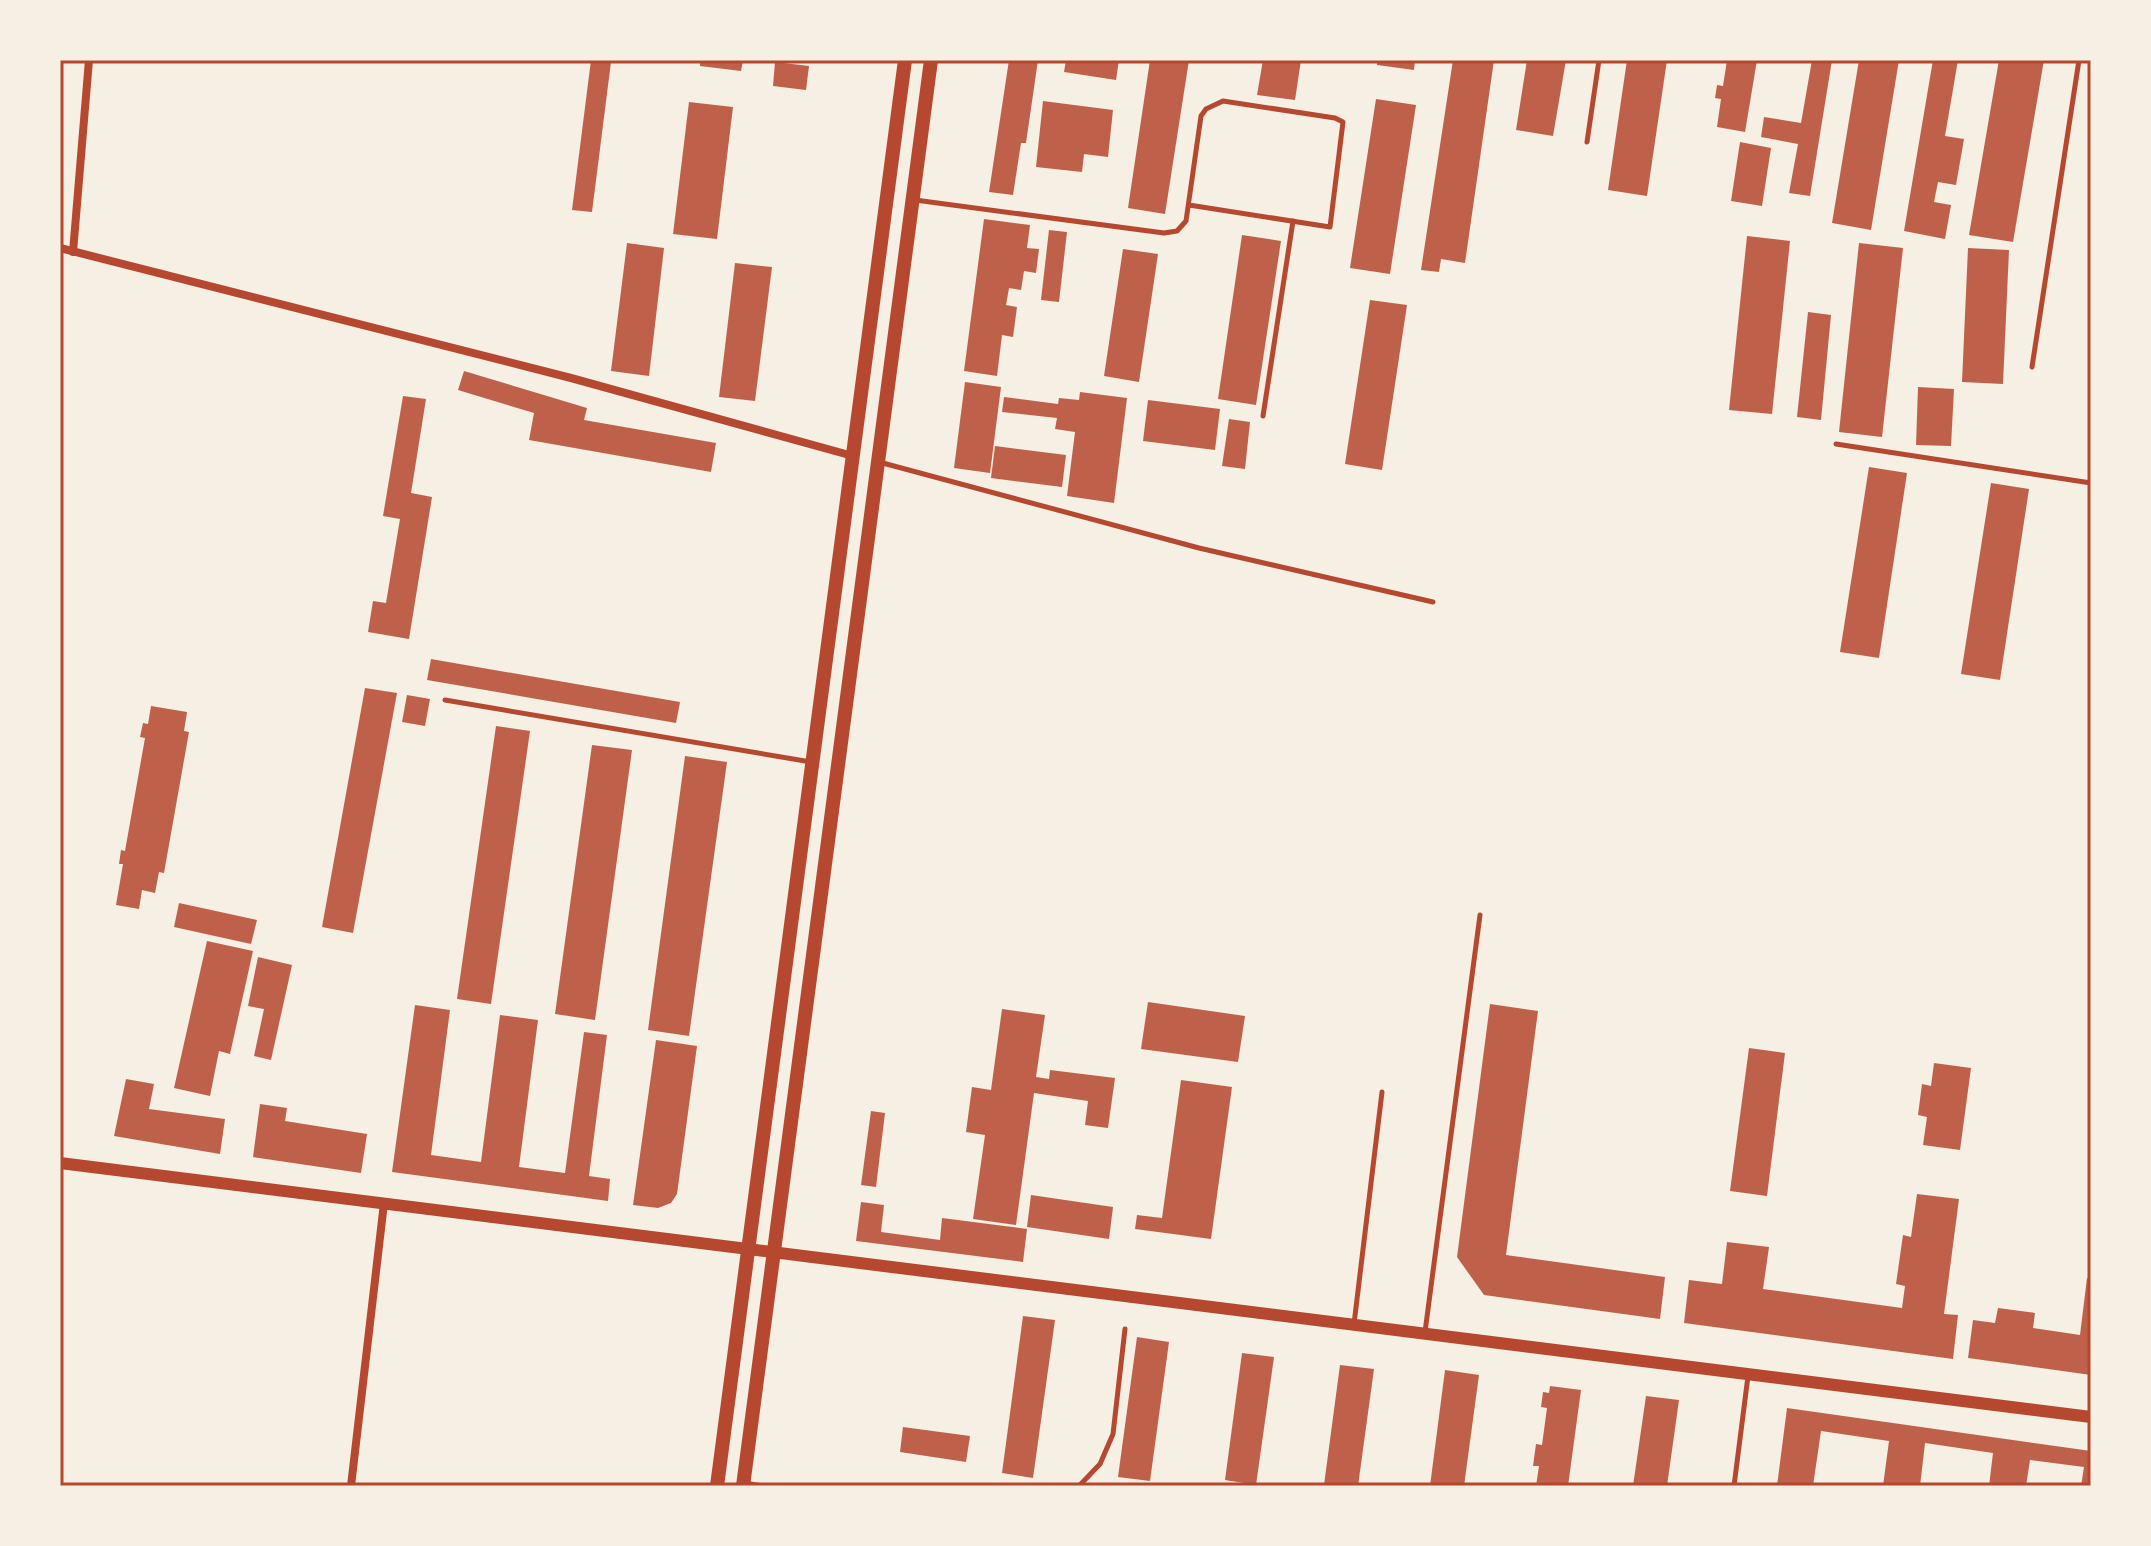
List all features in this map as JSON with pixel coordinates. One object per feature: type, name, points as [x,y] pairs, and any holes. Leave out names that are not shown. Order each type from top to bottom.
[{"type":"main road","points":[[717,1486],[905,60]]},
{"type":"main road","points":[[743,1485],[931,60]]},
{"type":"street","points":[[73,252],[89,60]]},
{"type":"street","points":[[60,248],[571,378],[853,456]]},
{"type":"street","points":[[60,1163],[2091,1417]]},
{"type":"street","points":[[351,1486],[384,1203]]},
{"type":"lane","points":[[1587,142],[1599,60]]},
{"type":"lane","points":[[2032,367],[2079,60]]},
{"type":"lane","points":[[913,199],[1164,233],[1177,231],[1186,221],[1201,116],[1214,104],[1223,101],[1335,118],[1343,122],[1330,227],[1189,205]]},
{"type":"lane","points":[[1263,416],[1293,221]]},
{"type":"lane","points":[[1836,444],[2091,483]]},
{"type":"lane","points":[[878,462],[1199,548],[1433,602]]},
{"type":"lane","points":[[445,700],[812,762]]},
{"type":"lane","points":[[1425,1333],[1480,915]]},
{"type":"lane","points":[[1354,1325],[1382,1092]]},
{"type":"lane","points":[[1079,1486],[1100,1464],[1113,1434],[1125,1329]]},
{"type":"lane","points":[[1734,1486],[1749,1374]]},
{"type":"lane","points":[[743,1485],[763,1486]]},
{"type":"building","points":[[591,60],[611,62],[592,212],[572,210]]},
{"type":"building","points":[[700,60],[743,60],[741,71],[700,66]]},
{"type":"building","points":[[1009,60],[1038,60],[1026,143],[1021,143],[1013,195],[989,192]]},
{"type":"building","points":[[1066,60],[1119,60],[1116,80],[1064,72]]},
{"type":"building","points":[[1150,60],[1189,60],[1165,214],[1128,208]]},
{"type":"building","points":[[1263,60],[1301,60],[1295,100],[1257,95]]},
{"type":"building","points":[[1377,60],[1415,60],[1414,70],[1377,65]]},
{"type":"building","points":[[1453,60],[1494,60],[1465,263],[1441,259],[1439,272],[1421,270]]},
{"type":"building","points":[[1527,60],[1566,60],[1553,136],[1516,130]]},
{"type":"building","points":[[1627,60],[1667,60],[1647,196],[1608,190]]},
{"type":"building","points":[[1727,60],[1757,60],[1745,132],[1717,127],[1721,99],[1715,98],[1717,85],[1723,86]]},
{"type":"building","points":[[1812,60],[1832,60],[1810,196],[1789,193],[1798,144],[1761,137],[1764,117],[1801,123]]},
{"type":"building","points":[[1859,60],[1899,60],[1871,230],[1832,223]]},
{"type":"building","points":[[1933,60],[1958,60],[1945,136],[1964,139],[1956,185],[1938,182],[1934,202],[1951,205],[1945,239],[1904,231]]},
{"type":"building","points":[[1999,60],[2044,60],[2013,242],[1969,235]]},
{"type":"building","points":[[775,62],[809,66],[806,90],[773,86]]},
{"type":"building","points":[[1376,99],[1416,105],[1390,274],[1350,268]]},
{"type":"building","points":[[1043,101],[1113,110],[1108,157],[1084,154],[1082,172],[1036,167]]},
{"type":"building","points":[[689,102],[733,107],[717,239],[673,234]]},
{"type":"building","points":[[1740,142],[1771,148],[1762,206],[1731,201]]},
{"type":"building","points":[[984,219],[1030,225],[1027,248],[1039,249],[1036,273],[1024,271],[1021,290],[1009,288],[1006,305],[1017,307],[1013,337],[1002,335],[997,376],[964,371]]},
{"type":"building","points":[[1049,230],[1067,232],[1059,302],[1041,300]]},
{"type":"building","points":[[1242,235],[1281,241],[1256,405],[1218,399]]},
{"type":"building","points":[[1747,236],[1790,241],[1772,414],[1729,410]]},
{"type":"building","points":[[627,243],[664,248],[649,376],[611,371]]},
{"type":"building","points":[[1859,243],[1903,248],[1882,437],[1839,432]]},
{"type":"building","points":[[1968,248],[2009,250],[2003,384],[1962,382]]},
{"type":"building","points":[[1123,249],[1158,254],[1139,382],[1104,376]]},
{"type":"building","points":[[735,263],[772,267],[755,401],[719,397]]},
{"type":"building","points":[[1370,300],[1407,305],[1382,470],[1345,464]]},
{"type":"building","points":[[1808,312],[1831,315],[1821,420],[1797,417]]},
{"type":"building","points":[[464,371],[587,408],[584,420],[716,443],[711,472],[529,440],[534,413],[458,390]]},
{"type":"building","points":[[965,382],[1001,387],[990,473],[954,468]]},
{"type":"building","points":[[1918,387],[1954,389],[1951,446],[1916,445]]},
{"type":"building","points":[[1080,392],[1127,398],[1114,503],[1067,496],[1075,432],[1055,429],[1057,418],[1002,412],[1004,397],[1058,404],[1059,398],[1079,400]]},
{"type":"building","points":[[403,396],[426,399],[411,493],[432,497],[409,639],[368,632],[373,601],[386,603],[400,519],[383,516]]},
{"type":"building","points":[[1148,400],[1220,409],[1215,450],[1143,441]]},
{"type":"building","points":[[1229,419],[1250,422],[1245,469],[1222,466]]},
{"type":"building","points":[[995,446],[1066,455],[1062,487],[991,478]]},
{"type":"building","points":[[1869,467],[1907,473],[1879,658],[1840,652]]},
{"type":"building","points":[[1991,483],[2029,489],[2000,680],[1961,674]]},
{"type":"building","points":[[431,659],[680,702],[676,723],[427,680]]},
{"type":"building","points":[[365,688],[397,693],[353,933],[322,927]]},
{"type":"building","points":[[407,695],[430,699],[425,726],[402,722]]},
{"type":"building","points":[[151,706],[187,712],[184,731],[189,732],[164,873],[159,872],[155,893],[142,890],[139,909],[116,905],[123,864],[119,864],[121,850],[125,851],[145,738],[140,737],[143,723],[148,724]]},
{"type":"building","points":[[496,726],[530,731],[491,1004],[457,999]]},
{"type":"building","points":[[592,745],[632,750],[595,1020],[555,1014]]},
{"type":"building","points":[[685,756],[727,762],[689,1036],[648,1030]]},
{"type":"building","points":[[179,903],[257,920],[251,944],[174,927]]},
{"type":"building","points":[[207,941],[253,951],[230,1054],[219,1051],[210,1096],[174,1088]]},
{"type":"building","points":[[258,957],[292,965],[271,1060],[254,1056],[264,1009],[248,1006]]},
{"type":"building","points":[[1148,1002],[1245,1016],[1238,1062],[1141,1049]]},
{"type":"building","points":[[1490,1004],[1538,1011],[1506,1255],[1665,1277],[1660,1319],[1484,1295],[1457,1257]]},
{"type":"building","points":[[415,1005],[450,1010],[431,1155],[481,1162],[500,1015],[538,1020],[519,1167],[565,1173],[584,1032],[607,1035],[589,1176],[610,1179],[608,1201],[392,1172]]},
{"type":"building","points":[[1002,1009],[1045,1015],[1036,1077],[1049,1079],[1050,1070],[1115,1078],[1108,1128],[1085,1125],[1088,1101],[1034,1093],[1016,1225],[973,1219],[985,1135],[966,1132],[972,1087],[991,1090]]},
{"type":"building","points":[[656,1040],[697,1046],[677,1194],[671,1203],[658,1208],[633,1205]]},
{"type":"building","points":[[1749,1048],[1785,1053],[1767,1196],[1730,1191]]},
{"type":"building","points":[[1934,1063],[1971,1068],[1960,1150],[1923,1145],[1927,1117],[1918,1115],[1922,1084],[1931,1086]]},
{"type":"building","points":[[126,1079],[154,1084],[149,1109],[225,1119],[220,1154],[114,1136]]},
{"type":"building","points":[[1181,1080],[1232,1087],[1211,1239],[1135,1229],[1137,1215],[1162,1218]]},
{"type":"building","points":[[260,1104],[287,1108],[285,1121],[367,1134],[361,1173],[253,1157]]},
{"type":"building","points":[[871,1111],[885,1113],[876,1187],[861,1185]]},
{"type":"building","points":[[1917,1194],[1959,1199],[1944,1314],[1958,1315],[1953,1359],[1684,1323],[1689,1280],[1722,1284],[1727,1242],[1769,1247],[1763,1289],[1902,1308],[1905,1286],[1896,1284],[1903,1235],[1911,1237]]},
{"type":"building","points":[[1031,1195],[1113,1207],[1109,1239],[1027,1227]]},
{"type":"building","points":[[861,1202],[884,1205],[881,1232],[940,1240],[942,1218],[1027,1229],[1023,1262],[856,1241]]},
{"type":"building","points":[[2087,1278],[2091,1279],[2091,1375],[1968,1358],[1973,1320],[1995,1323],[1998,1308],[2035,1313],[2033,1328],[2080,1335]]},
{"type":"building","points":[[1023,1316],[1055,1320],[1033,1478],[1002,1473]]},
{"type":"building","points":[[1137,1337],[1169,1342],[1150,1481],[1118,1477]]},
{"type":"building","points":[[1242,1353],[1274,1357],[1256,1485],[1225,1480]]},
{"type":"building","points":[[1340,1365],[1374,1369],[1358,1486],[1324,1485]]},
{"type":"building","points":[[1445,1370],[1479,1375],[1464,1486],[1430,1486]]},
{"type":"building","points":[[1550,1386],[1581,1390],[1568,1486],[1536,1486],[1539,1466],[1533,1466],[1536,1444],[1542,1445],[1547,1408],[1541,1407],[1543,1392],[1549,1393]]},
{"type":"building","points":[[1646,1396],[1679,1400],[1667,1486],[1633,1486]]},
{"type":"building","points":[[1787,1408],[2091,1451],[2091,1486],[2081,1486],[2084,1467],[2030,1460],[2026,1486],[1989,1486],[1993,1453],[1925,1443],[1920,1486],[1883,1486],[1889,1441],[1821,1431],[1813,1486],[1777,1486]]},
{"type":"building","points":[[903,1427],[970,1436],[966,1462],[900,1452]]}]
